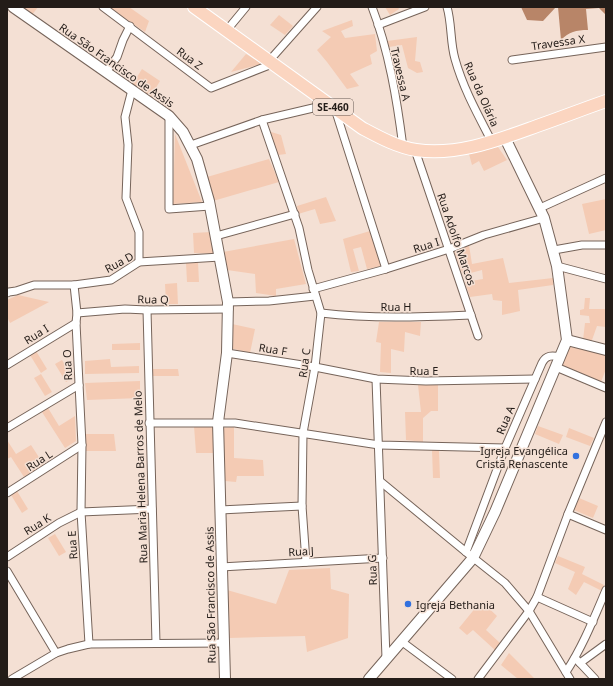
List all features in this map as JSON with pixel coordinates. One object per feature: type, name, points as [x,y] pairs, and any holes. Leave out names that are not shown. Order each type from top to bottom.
[{"type":"main road","name":"SE-460","points":[[194,7],[362,128],[377,136],[409,148],[433,151],[474,147],[505,138],[606,101]]},
{"type":"street","name":"Rua São Francisco de Assis","points":[[13,7],[170,116],[179,126],[191,145],[197,159],[210,206],[229,306],[227,353],[218,422],[225,679]]},
{"type":"street","name":"Rua Z","points":[[103,7],[211,88],[271,62]]},
{"type":"street","points":[[227,30],[246,7]]},
{"type":"street","points":[[271,62],[317,7]]},
{"type":"street","name":"Travessa A","points":[[372,7],[378,25],[409,148]]},
{"type":"street","points":[[378,25],[425,7]]},
{"type":"street","name":"Rua da Olária","points":[[447,7],[450,18],[453,52],[458,68],[469,96],[492,142]]},
{"type":"street","points":[[106,72],[117,57],[130,26]]},
{"type":"street","name":"Travessa X","points":[[512,60],[606,46]]},
{"type":"street","points":[[132,90],[125,117],[128,144],[126,198],[139,232],[139,262]]},
{"type":"street","points":[[191,145],[262,120],[332,106],[386,269]]},
{"type":"street","points":[[170,116],[169,209],[210,206]]},
{"type":"street","name":"Rua C","points":[[262,120],[295,214],[314,293],[321,313],[315,367],[303,433]]},
{"type":"street","points":[[369,679],[470,555],[495,512],[567,340],[554,250],[540,208],[505,138]]},
{"type":"street","name":"Rua Adolfo Marcos","points":[[409,148],[449,249],[478,336]]},
{"type":"street","points":[[540,208],[606,178]]},
{"type":"street","points":[[216,236],[295,214]]},
{"type":"street","name":"Rua I","points":[[229,306],[269,302],[314,293],[449,249],[484,235],[544,218]]},
{"type":"street","points":[[554,250],[582,245],[606,245]]},
{"type":"street","name":"Rua D","points":[[7,294],[9,292],[34,285],[74,285],[111,280],[139,262],[220,257]]},
{"type":"street","points":[[557,266],[606,279]]},
{"type":"street","name":"Rua O","points":[[74,285],[77,313],[76,323],[82,445]]},
{"type":"street","name":"Rua Q","points":[[77,313],[126,309],[147,310],[229,306]]},
{"type":"street","name":"Rua Maria Helena Barros de Melo","points":[[147,310],[156,643]]},
{"type":"street","name":"Rua H","points":[[321,313],[380,318],[471,316]]},
{"type":"street","name":"Rua I","points":[[7,365],[76,323]]},
{"type":"street","points":[[567,340],[606,350]]},
{"type":"street","name":"Rua F","points":[[227,353],[315,367]]},
{"type":"street","name":"Rua A","points":[[470,555],[505,448],[542,363],[546,358],[552,356],[560,357]]},
{"type":"street","name":"Rua E","points":[[315,367],[376,379],[426,381],[535,379]]},
{"type":"street","points":[[556,368],[606,388]]},
{"type":"street","name":"Rua G","points":[[376,379],[381,482],[386,658]]},
{"type":"street","points":[[7,428],[79,385]]},
{"type":"street","points":[[149,423],[218,422],[261,426],[379,445],[505,448]]},
{"type":"street","points":[[478,679],[529,611],[536,597],[606,422]]},
{"type":"street","points":[[303,433],[302,506],[306,562]]},
{"type":"street","name":"Rua E","points":[[82,445],[81,512],[89,644]]},
{"type":"street","name":"Rua L","points":[[7,493],[82,445]]},
{"type":"street","points":[[381,482],[505,583],[529,611],[570,679]]},
{"type":"street","points":[[220,510],[302,506]]},
{"type":"street","points":[[81,512],[152,509]]},
{"type":"street","name":"Rua K","points":[[7,557],[59,523],[81,512]]},
{"type":"street","points":[[568,514],[606,530]]},
{"type":"street","name":"Rua J","points":[[221,567],[383,558]]},
{"type":"street","points":[[7,571],[56,653]]},
{"type":"street","points":[[577,661],[606,590]]},
{"type":"street","points":[[536,597],[593,622]]},
{"type":"street","points":[[401,641],[452,679]]},
{"type":"street","points":[[12,679],[56,653],[89,644],[224,643]]},
{"type":"street","points":[[566,672],[577,661],[606,644]]},
{"type":"street","points":[[577,661],[595,679]]},
{"type":"shaded area","points":[[21,7],[38,7],[32,15]]},
{"type":"shaded area","points":[[109,7],[129,7],[149,21],[145,32]]},
{"type":"shaded area","points":[[385,7],[398,7],[399,9],[390,15]]},
{"type":"shaded area","points":[[521,7],[556,7],[543,21],[527,20]]},
{"type":"shaded area","points":[[558,7],[606,7],[606,15],[599,8],[586,9],[588,30],[573,32],[561,40]]},
{"type":"shaded area","points":[[279,15],[293,26],[285,35],[270,25]]},
{"type":"shaded area","points":[[352,20],[353,26],[341,31],[345,38],[375,34],[377,51],[370,55],[372,64],[350,74],[359,86],[347,89],[317,50],[331,37],[322,31]]},
{"type":"shaded area","points":[[417,37],[415,61],[420,62],[423,72],[417,73],[408,68],[402,45],[389,47],[387,41]]},
{"type":"shaded area","points":[[246,54],[262,64],[231,72]]},
{"type":"shaded area","points":[[142,69],[160,81],[150,98],[132,85]]},
{"type":"shaded area","points":[[268,131],[281,135],[286,154],[278,155]]},
{"type":"shaded area","points":[[175,134],[202,202],[173,204]]},
{"type":"shaded area","points":[[498,147],[507,160],[484,171],[479,161],[472,165],[469,154]]},
{"type":"shaded area","points":[[269,159],[279,182],[213,201],[207,177]]},
{"type":"shaded area","points":[[326,197],[336,221],[320,224],[315,209],[298,214],[297,206]]},
{"type":"shaded area","points":[[606,199],[606,230],[589,234],[582,204]]},
{"type":"shaded area","points":[[370,231],[382,266],[367,269],[361,247],[353,249],[359,271],[351,272],[343,239]]},
{"type":"shaded area","points":[[211,232],[215,254],[194,253],[193,233]]},
{"type":"shaded area","points":[[294,239],[306,284],[276,289],[276,296],[256,293],[255,274],[227,270],[223,252]]},
{"type":"shaded area","points":[[469,245],[472,264],[503,258],[509,283],[553,278],[553,285],[518,290],[520,311],[502,315],[502,301],[493,300],[492,294],[470,297],[465,282],[483,279],[482,270],[463,275],[454,251]]},
{"type":"shaded area","points":[[198,262],[199,282],[187,282],[186,263]]},
{"type":"shaded area","points":[[177,283],[178,304],[166,304],[165,284]]},
{"type":"shaded area","points":[[18,295],[49,302],[10,323],[7,317],[7,300]]},
{"type":"shaded area","points":[[585,298],[590,298],[589,309],[606,309],[606,327],[597,326],[592,340],[583,340],[585,323],[590,323],[589,316],[580,315],[580,310],[584,309]]},
{"type":"shaded area","points":[[379,322],[421,322],[420,336],[405,332],[404,352],[391,349],[391,373],[380,372],[381,343],[376,342]]},
{"type":"shaded area","points":[[232,324],[255,329],[250,353],[230,348]]},
{"type":"shaded area","points":[[140,343],[140,350],[112,350],[112,344]]},
{"type":"shaded area","points":[[570,347],[606,353],[606,369],[601,382],[561,365]]},
{"type":"shaded area","points":[[36,351],[47,369],[41,373],[30,355]]},
{"type":"shaded area","points":[[110,359],[111,367],[139,366],[139,373],[85,374],[85,361]]},
{"type":"shaded area","points":[[62,360],[73,378],[66,382],[55,364]]},
{"type":"shaded area","points":[[150,369],[178,369],[179,376],[150,376]]},
{"type":"shaded area","points":[[41,374],[52,392],[45,396],[34,378]]},
{"type":"shaded area","points":[[140,381],[140,398],[87,400],[85,383]]},
{"type":"shaded area","points":[[438,384],[438,411],[431,411],[423,418],[423,442],[406,440],[405,412],[421,412],[418,385]]},
{"type":"shaded area","points":[[48,408],[59,426],[75,416],[76,441],[65,448],[42,412]]},
{"type":"shaded area","points":[[194,426],[213,426],[213,453],[196,453]]},
{"type":"shaded area","points":[[538,426],[563,435],[559,444],[535,434]]},
{"type":"shaded area","points":[[234,427],[234,458],[263,460],[264,476],[237,476],[236,482],[225,481],[221,428]]},
{"type":"shaded area","points":[[569,428],[594,438],[590,446],[566,437]]},
{"type":"shaded area","points":[[86,434],[114,434],[116,451],[85,451]]},
{"type":"shaded area","points":[[7,440],[16,454],[31,445],[44,465],[24,477],[11,457],[7,459]]},
{"type":"shaded area","points":[[432,450],[439,450],[440,478],[433,478]]},
{"type":"shaded area","points":[[17,491],[28,509],[22,513],[11,495]]},
{"type":"shaded area","points":[[579,498],[598,506],[593,518],[574,510]]},
{"type":"shaded area","points":[[55,534],[66,552],[59,556],[48,538]]},
{"type":"shaded area","points":[[558,556],[585,567],[582,574],[604,585],[602,591],[584,582],[576,595],[568,589],[575,572],[555,563]]},
{"type":"shaded area","points":[[330,568],[331,589],[349,594],[348,638],[307,652],[305,636],[229,638],[227,590],[276,604],[289,570]]},
{"type":"shaded area","points":[[481,601],[497,616],[486,630],[500,643],[495,650],[473,630],[467,635],[459,628]]},
{"type":"shaded area","points":[[509,653],[535,679],[518,679],[501,665]]},
{"type":"place","name":"Igreja Evangélica Cristã Renascente","points":[[576,456]]},
{"type":"place","name":"Igreja Bethania","points":[[408,604]]}]
